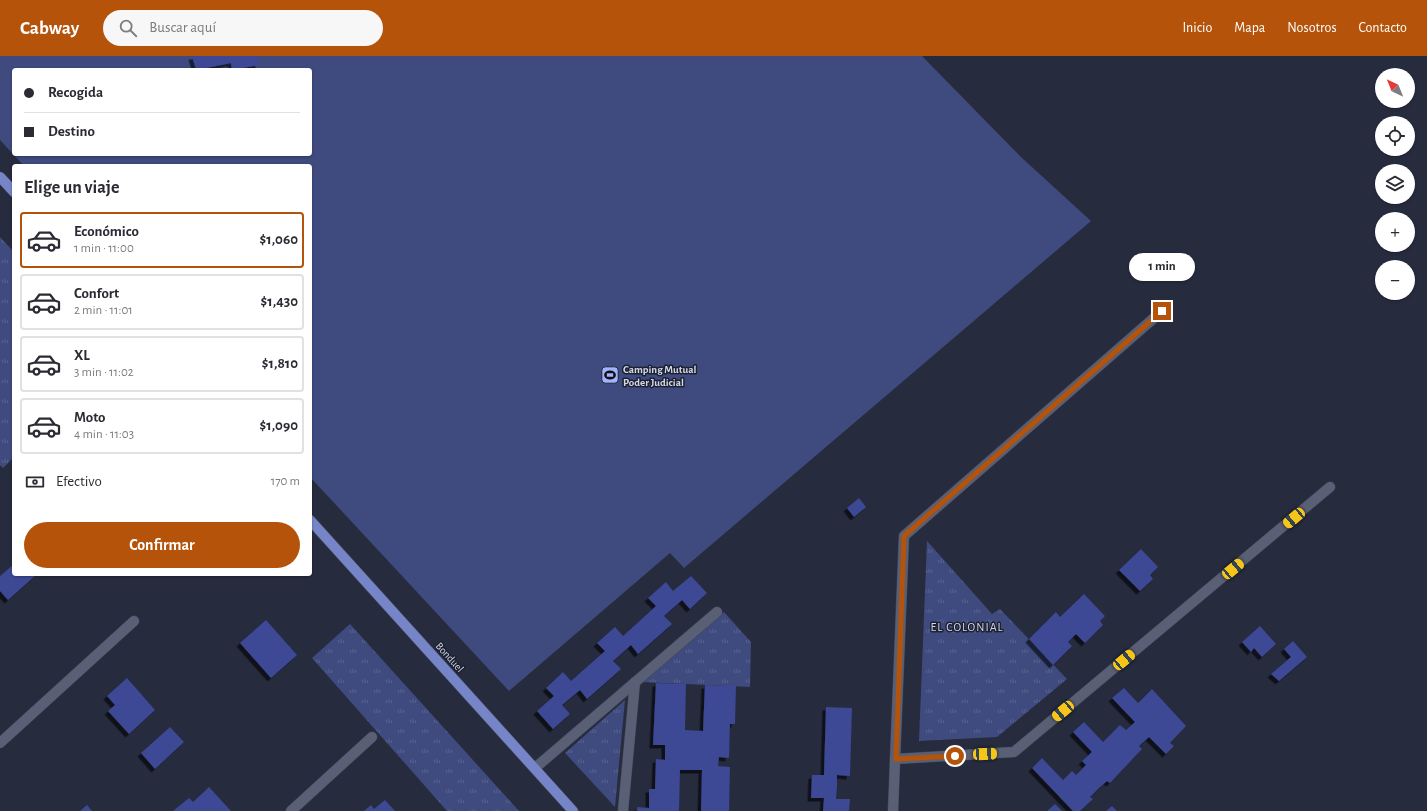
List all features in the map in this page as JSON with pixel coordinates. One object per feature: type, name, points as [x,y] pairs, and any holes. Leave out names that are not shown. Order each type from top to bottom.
[{"type":"main road","points":[[0,177],[12,190]]},
{"type":"main road","name":"Bonduel","points":[[312,522],[573,811]]},
{"type":"street","points":[[894,811],[904,536],[1162,311]]},
{"type":"street","points":[[896,759],[1014,752],[1330,487]]},
{"type":"street","points":[[534,768],[716,612]]},
{"type":"street","points":[[0,743],[134,621]]},
{"type":"street","points":[[623,811],[635,682]]},
{"type":"street","points":[[291,811],[372,737]]},
{"type":"green space","name":"Camping Mutual Poder Judicial","points":[[0,56],[922,56],[1021,157],[1091,221],[684,568],[670,553],[509,691],[312,479],[312,164],[22,164],[15,156],[312,156],[312,68],[12,68],[12,153],[0,140]]},
{"type":"green space","points":[[0,237],[12,250],[12,459],[3,468],[0,465]]},
{"type":"green space","points":[[927,541],[992,614],[1000,609],[1067,679],[997,737],[919,741]]},
{"type":"green space","points":[[724,612],[751,642],[750,687],[642,682]]},
{"type":"green space","points":[[350,624],[519,811],[447,811],[312,658]]},
{"type":"green space","points":[[625,700],[615,807],[565,753]]},
{"type":"building","points":[[192,56],[257,56],[259,65],[243,68],[232,68],[231,63],[206,68],[195,68]]},
{"type":"building","points":[[859,498],[866,507],[854,517],[847,508]]},
{"type":"building","points":[[1141,549],[1158,567],[1150,575],[1153,579],[1140,591],[1119,570]]},
{"type":"building","points":[[12,566],[12,576],[35,576],[8,600],[0,591],[0,576]]},
{"type":"building","points":[[691,576],[707,593],[690,609],[682,600],[664,616],[672,624],[638,654],[631,645],[613,661],[621,669],[587,699],[580,690],[562,705],[570,714],[553,729],[537,711],[554,696],[546,688],[563,672],[571,681],[605,651],[597,643],[615,627],[623,636],[656,606],[648,598],[666,582],[673,591]]},
{"type":"building","points":[[1084,594],[1105,616],[1100,621],[1103,625],[1085,643],[1076,634],[1068,642],[1072,646],[1053,665],[1029,639],[1056,612],[1060,617]]},
{"type":"building","points":[[266,620],[297,655],[271,678],[240,643]]},
{"type":"building","points":[[1260,626],[1276,644],[1262,657],[1254,648],[1251,652],[1242,642]]},
{"type":"building","points":[[1293,641],[1307,657],[1279,681],[1271,674],[1291,657],[1284,649]]},
{"type":"building","points":[[127,678],[155,710],[129,734],[108,711],[115,705],[107,696]]},
{"type":"building","points":[[656,683],[686,684],[685,730],[703,731],[705,685],[736,686],[735,724],[730,724],[729,758],[719,757],[718,766],[730,767],[729,811],[701,811],[702,770],[680,770],[679,811],[637,811],[637,807],[649,808],[649,789],[655,789],[656,759],[665,760],[665,745],[653,745]]},
{"type":"building","points":[[1124,688],[1138,703],[1152,689],[1186,726],[1170,743],[1174,746],[1166,754],[1149,737],[1139,746],[1142,749],[1110,783],[1107,781],[1098,789],[1090,797],[1093,799],[1080,811],[1073,811],[1032,768],[1042,758],[1063,780],[1072,771],[1076,775],[1086,765],[1082,761],[1092,752],[1073,732],[1084,722],[1103,742],[1120,725],[1126,730],[1135,722],[1112,698]]},
{"type":"building","points":[[826,707],[852,708],[850,776],[837,775],[836,799],[850,799],[849,811],[823,811],[824,798],[811,798],[812,775],[824,775]]},
{"type":"building","points":[[170,727],[184,742],[155,769],[141,753]]},
{"type":"building","points":[[209,787],[231,811],[173,811],[189,798],[193,802]]},
{"type":"building","points":[[385,800],[395,811],[364,811],[371,805],[374,809]]},
{"type":"building","points":[[1055,804],[1062,811],[1047,811]]},
{"type":"building","points":[[87,805],[92,811],[80,811]]},
{"type":"building","points":[[1112,806],[1117,811],[1106,811]]},
{"type":"place","name":"Camping Mutual Poder Judicial","points":[[610,375]]},
{"type":"district","name":"EL COLONIAL","points":[[967,627]]},
{"type":"route","points":[[955,756],[896,759],[904,536],[1162,311]]}]
